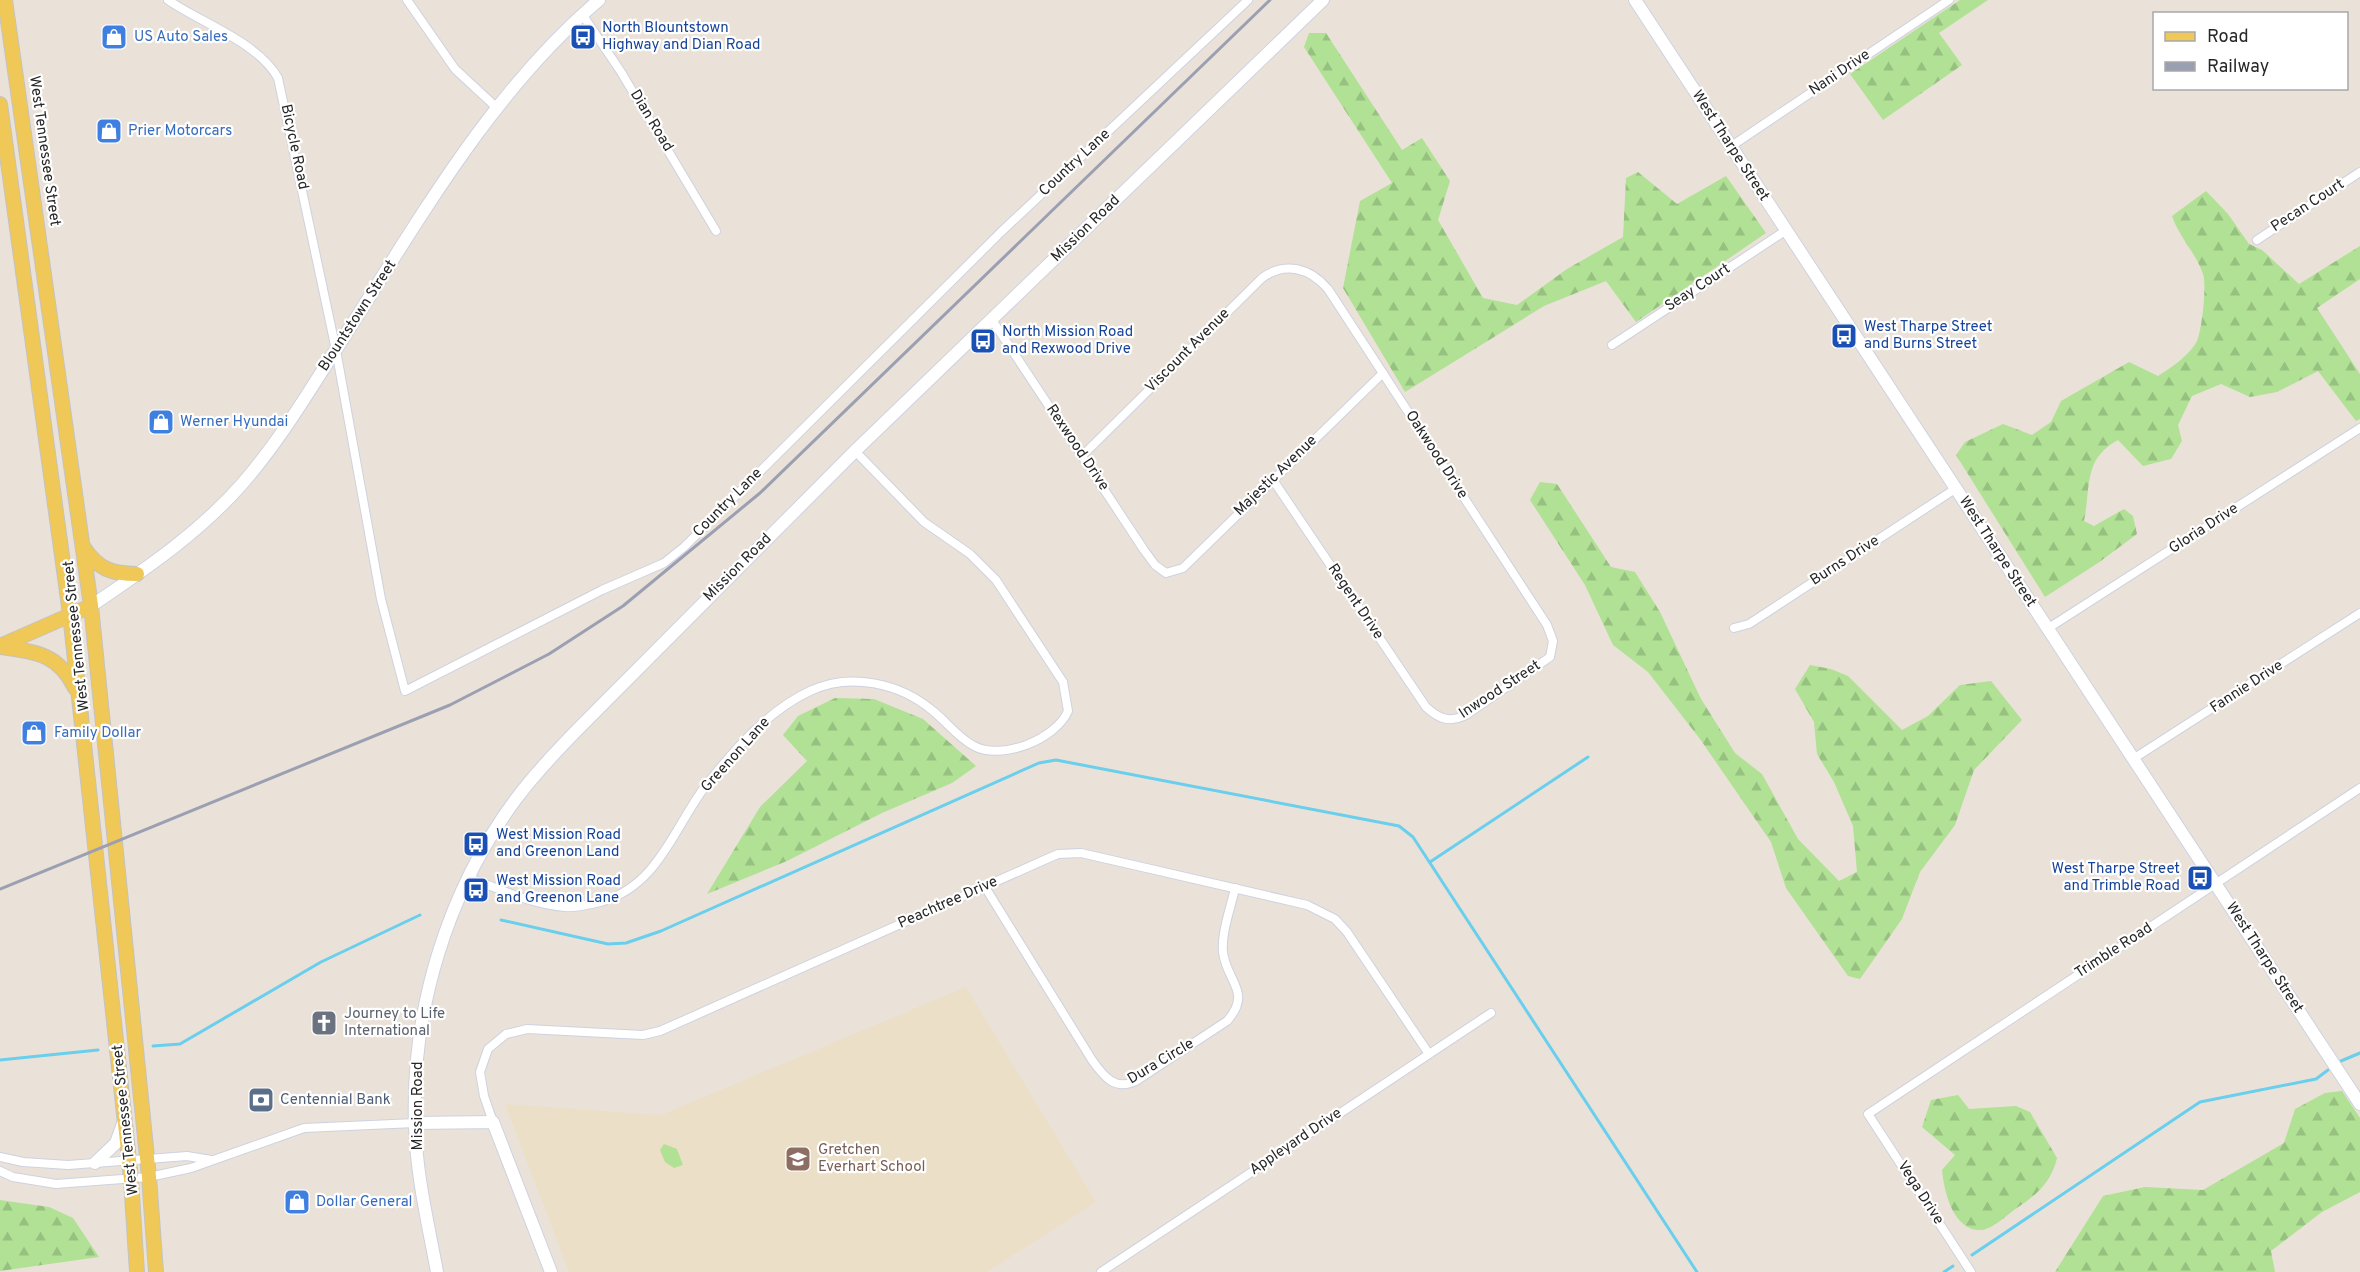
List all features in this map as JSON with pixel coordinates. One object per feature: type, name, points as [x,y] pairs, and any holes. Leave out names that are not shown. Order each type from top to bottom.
[{"type":"main road","name":"West Tennessee Street","points":[[5,0],[91,606],[149,1177],[156,1272]]},
{"type":"main road","name":"Blountstown Street","points":[[91,606],[172,551],[242,483],[288,425],[497,108],[547,48],[599,0]]},
{"type":"main road","name":"Mission Road","points":[[437,1272],[419,1169],[415,1124],[416,1075],[428,992],[442,942],[469,878],[502,820],[543,766],[855,451],[1323,0]]},
{"type":"main road","name":"West Tharpe Street","points":[[1635,0],[2360,1104]]},
{"type":"main road","name":"West Tennessee Street","points":[[0,104],[70,614],[129,1160],[137,1272]]},
{"type":"main road","points":[[14,199],[34,196]]},
{"type":"main road","points":[[83,545],[95,563],[106,570],[115,574],[137,574]]},
{"type":"main road","points":[[0,646],[91,606]]},
{"type":"main road","points":[[0,646],[34,652],[51,659],[68,674],[79,696]]},
{"type":"main road","points":[[110,978],[126,998],[131,1000]]},
{"type":"main road","points":[[112,1004],[134,1026]]},
{"type":"main road","points":[[95,1162],[116,1143],[124,1120]]},
{"type":"main road","points":[[415,1124],[494,1122],[551,1272]]},
{"type":"street","name":"Bicycle Road","points":[[168,0],[255,52],[272,66],[278,78],[336,350]]},
{"type":"street","points":[[407,0],[456,69],[497,108]]},
{"type":"street","name":"Country Lane","points":[[336,350],[381,599],[405,691],[602,590],[664,563],[684,547],[1001,232],[1248,0]]},
{"type":"street","name":"Nani Drive","points":[[1730,147],[1949,0]]},
{"type":"street","name":"Dian Road","points":[[582,14],[627,82],[716,231]]},
{"type":"street","name":"Pecan Court","points":[[2257,240],[2360,172]]},
{"type":"street","name":"Seay Court","points":[[1612,345],[1785,231]]},
{"type":"street","name":"Viscount Avenue","points":[[1082,456],[1262,278],[1280,268],[1304,271]]},
{"type":"street","name":"Oakwood Drive","points":[[1304,271],[1314,275],[1328,289],[1547,625],[1553,641],[1553,650]]},
{"type":"street","name":"Rexwood Drive","points":[[992,320],[1144,550],[1155,565],[1166,573]]},
{"type":"street","name":"Majestic Avenue","points":[[1166,573],[1182,568],[1383,373]]},
{"type":"street","name":"Gloria Drive","points":[[2047,629],[2360,428]]},
{"type":"street","name":"Greenon Lane","points":[[469,878],[525,899],[566,907],[585,906],[620,894],[649,872],[703,790],[759,726],[798,697],[831,683],[873,683],[899,689],[916,698],[965,740],[987,751],[1011,748],[1058,727],[1068,711],[1063,682],[996,580],[970,554],[924,522],[855,451]]},
{"type":"street","name":"Regent Drive","points":[[1273,480],[1426,707],[1442,719]]},
{"type":"street","name":"Burns Drive","points":[[1734,628],[1749,624],[1955,489]]},
{"type":"street","name":"Fannie Drive","points":[[2133,759],[2360,613]]},
{"type":"street","name":"Inwood Street","points":[[1442,719],[1450,720],[1466,715],[1545,662],[1553,650]]},
{"type":"street","name":"Trimble Road","points":[[1868,1114],[2360,788]]},
{"type":"street","name":"Peachtree Drive","points":[[494,1122],[484,1096],[480,1072],[488,1049],[506,1034],[527,1029],[643,1035],[660,1030],[1042,861],[1070,853],[1082,853],[1307,905],[1335,919],[1347,932],[1429,1054]]},
{"type":"street","name":"Dura Circle","points":[[985,887],[1092,1060],[1109,1081],[1123,1085],[1136,1081],[1227,1021],[1237,1007],[1238,993],[1223,951],[1235,888]]},
{"type":"street","name":"Appleyard Drive","points":[[1101,1272],[1491,1013]]},
{"type":"street","name":"Vega Drive","points":[[1868,1114],[1971,1272]]},
{"type":"street","points":[[0,1171],[13,1177],[56,1184],[149,1177],[191,1168],[246,1151],[304,1128],[415,1124]]},
{"type":"street","points":[[0,1156],[46,1165],[187,1156],[211,1160]]},
{"type":"shaded area","name":"Gretchen Everhart School","points":[[966,987],[1096,1202],[987,1272],[569,1272],[505,1104],[661,1115]]},
{"type":"green space","points":[[1960,0],[1988,0],[1939,33],[1962,65],[1883,120],[1850,74]]},
{"type":"green space","points":[[1309,33],[1326,33],[1402,150],[1422,138],[1450,181],[1438,220],[1483,298],[1517,305],[1567,269],[1623,237],[1626,178],[1638,172],[1677,204],[1726,176],[1766,233],[1636,322],[1606,281],[1544,306],[1405,392],[1343,288],[1360,201],[1392,183],[1304,47]]},
{"type":"green space","points":[[2206,191],[2228,214],[2249,244],[2262,250],[2299,284],[2360,246],[2360,279],[2317,308],[2360,374],[2360,419],[2356,421],[2318,371],[2277,392],[2250,397],[2221,384],[2192,396],[2178,425],[2182,441],[2171,459],[2143,466],[2118,440],[2099,456],[2090,474],[2084,521],[2094,526],[2124,509],[2133,516],[2137,534],[2098,563],[2045,597],[1956,455],[1965,442],[2003,424],[2032,435],[2051,422],[2061,401],[2129,362],[2158,376],[2189,353],[2196,343],[2200,329],[2204,279],[2200,266],[2172,216]]},
{"type":"green space","points":[[1540,482],[1557,484],[1611,567],[1635,572],[1660,612],[1701,699],[1735,753],[1762,774],[1798,839],[1839,881],[1857,872],[1853,826],[1834,782],[1817,754],[1814,722],[1795,689],[1810,665],[1831,669],[1848,676],[1902,730],[1928,716],[1960,685],[1991,681],[2022,720],[1974,770],[1955,825],[1920,872],[1902,919],[1860,979],[1848,976],[1786,888],[1771,842],[1700,739],[1648,672],[1613,645],[1585,585],[1530,500]]},
{"type":"green space","points":[[835,698],[874,699],[923,719],[976,766],[952,783],[882,813],[787,861],[707,894],[760,807],[807,761],[783,735],[798,716]]},
{"type":"green space","points":[[2342,1091],[2360,1118],[2360,1192],[2322,1212],[2271,1251],[2275,1272],[2055,1272],[2103,1196],[2145,1187],[2203,1190],[2284,1143],[2295,1109],[2325,1093]]},
{"type":"green space","points":[[1958,1095],[1969,1109],[2016,1106],[2030,1112],[2057,1158],[2051,1175],[2035,1194],[1994,1225],[1982,1230],[1964,1225],[1952,1209],[1945,1189],[1942,1170],[1955,1155],[1922,1127],[1931,1100]]},
{"type":"green space","points":[[664,1144],[677,1149],[683,1165],[674,1168],[665,1162],[660,1150]]},
{"type":"green space","points":[[0,1200],[49,1207],[73,1218],[99,1257],[0,1271]]},
{"type":"waterway","points":[[1430,862],[1588,757]]},
{"type":"waterway","points":[[501,920],[608,944],[626,943],[661,931],[1039,763],[1056,760],[1399,826],[1413,837],[1697,1272]]},
{"type":"waterway","points":[[153,1046],[180,1044],[321,962],[420,915]]},
{"type":"waterway","points":[[0,1060],[98,1050]]},
{"type":"waterway","points":[[2341,1061],[2360,1053]]},
{"type":"waterway","points":[[1972,1255],[2200,1102],[2316,1079],[2328,1070]]},
{"type":"waterway","points":[[1944,1272],[1953,1266]]},
{"type":"railway","points":[[0,889],[450,705],[549,654],[623,606],[760,493],[1270,0]]},
{"type":"place","name":"US Auto Sales","points":[[114,37]]},
{"type":"place","name":"North Blountstown Highway and Dian Road","points":[[583,37]]},
{"type":"place","name":"Prier Motorcars","points":[[109,131]]},
{"type":"place","name":"West Tharpe Street and Burns Street","points":[[1844,336]]},
{"type":"place","name":"North Mission Road and Rexwood Drive","points":[[983,341]]},
{"type":"place","name":"Werner Hyundai","points":[[161,422]]},
{"type":"place","name":"Family Dollar","points":[[34,733]]},
{"type":"place","name":"West Mission Road and Greenon Land","points":[[476,844]]},
{"type":"place","name":"West Tharpe Street and Trimble Road","points":[[2200,878]]},
{"type":"place","name":"West Mission Road and Greenon Lane","points":[[476,890]]},
{"type":"place","name":"Journey to Life International","points":[[324,1023]]},
{"type":"place","name":"Centennial Bank","points":[[261,1100]]},
{"type":"place","name":"Gretchen Everhart School","points":[[798,1159]]},
{"type":"place","name":"Dollar General","points":[[297,1202]]}]
